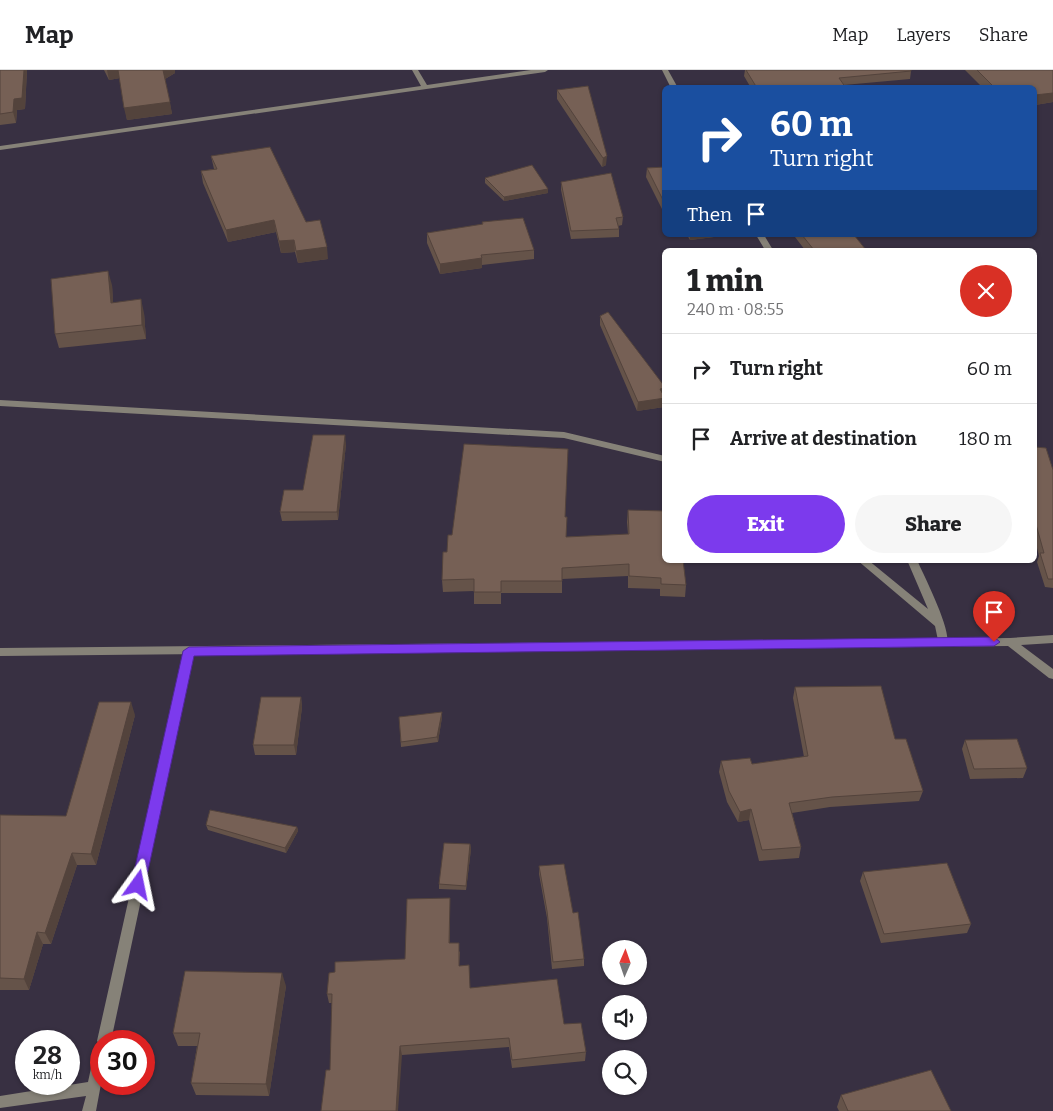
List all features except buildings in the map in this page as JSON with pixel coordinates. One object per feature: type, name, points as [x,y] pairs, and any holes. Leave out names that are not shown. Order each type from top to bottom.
[{"type":"street","points":[[415,70],[425,87]]},
{"type":"street","points":[[0,148],[545,70]]},
{"type":"street","points":[[665,70],[673,85]]},
{"type":"street","points":[[761,237],[768,248]]},
{"type":"street","points":[[0,403],[564,435],[662,458]]},
{"type":"street","points":[[866,563],[940,624]]},
{"type":"street","points":[[913,563],[940,624],[943,642]]},
{"type":"street","points":[[0,652],[1010,642],[1053,639]]},
{"type":"street","points":[[1010,642],[1053,675]]},
{"type":"street","points":[[106,1030],[189,651]]},
{"type":"street","points":[[0,1102],[90,1089]]},
{"type":"street","points":[[89,1111],[92,1095]]},
{"type":"route","points":[[138,885],[189,651],[994,642]]}]
